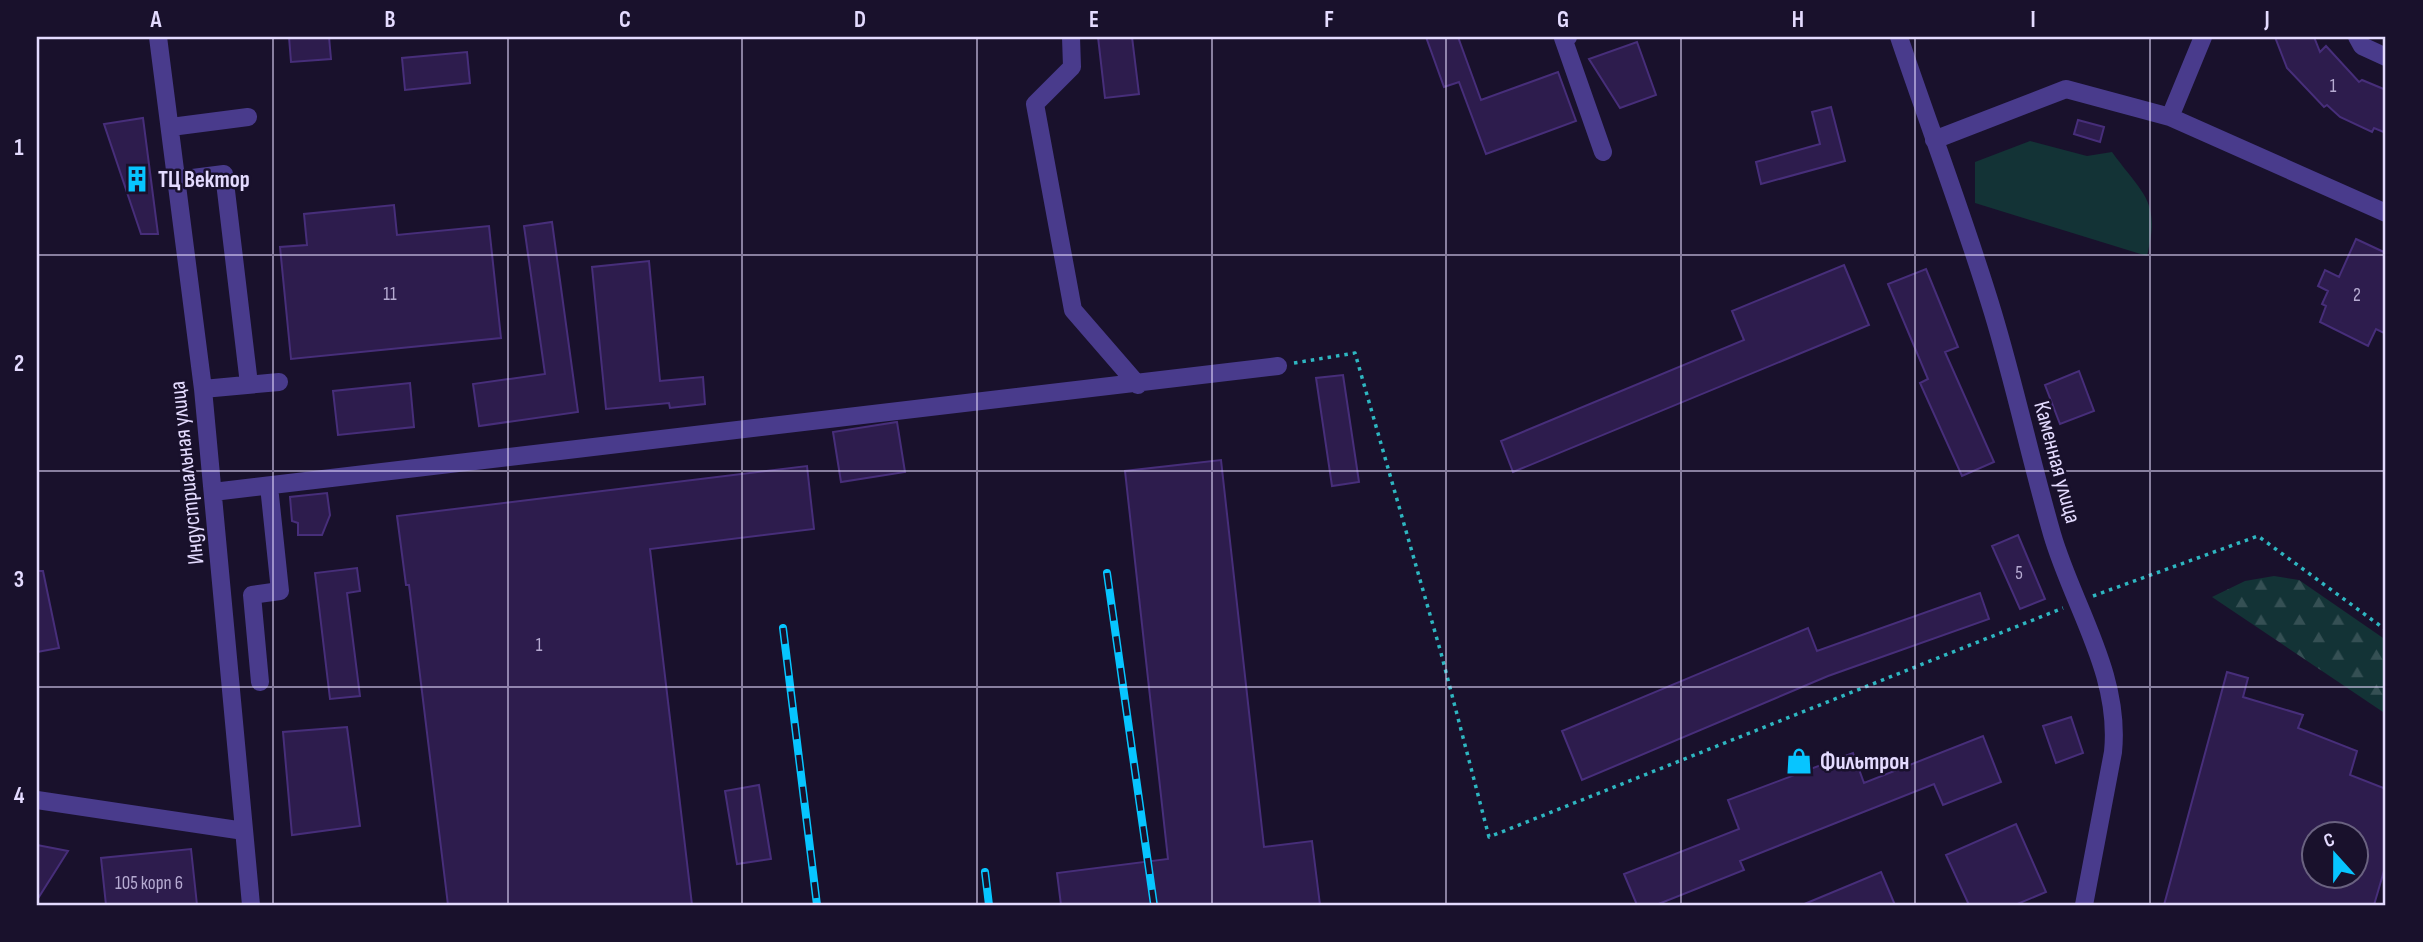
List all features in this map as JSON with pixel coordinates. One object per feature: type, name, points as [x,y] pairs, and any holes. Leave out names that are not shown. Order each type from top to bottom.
[{"type":"street","name":"Индустриальная улица","points":[[158,37],[203,389],[251,905]]},
{"type":"street","points":[[1070,37],[1072,67],[1035,104],[1073,310],[1138,385]]},
{"type":"street","points":[[1568,37],[1563,38],[1603,152]]},
{"type":"street","name":"Каменная улица","points":[[1899,37],[1993,312],[2052,537],[2080,601],[2098,653],[2115,736],[2084,905]]},
{"type":"street","points":[[2170,117],[2203,37]]},
{"type":"street","points":[[2357,37],[2362,46],[2386,57]]},
{"type":"street","points":[[1934,140],[2066,89],[2170,117],[2386,213]]},
{"type":"street","points":[[171,127],[248,117]]},
{"type":"street","points":[[177,180],[224,174],[249,384]]},
{"type":"street","points":[[213,492],[727,429],[1138,385],[1278,366]]},
{"type":"street","points":[[203,389],[279,382]]},
{"type":"street","points":[[260,682],[252,595],[281,591],[269,486]]},
{"type":"street","points":[[37,800],[244,831]]},
{"type":"path","points":[[1278,366],[1354,353],[1441,653],[1489,837],[2080,601],[2258,536],[2386,630]]},
{"type":"green space","points":[[2030,141],[2087,156],[2112,152],[2140,189],[2150,210],[2152,222],[2147,256],[1975,203],[1975,162]]},
{"type":"green space","points":[[2274,576],[2299,580],[2386,640],[2386,714],[2212,597],[2245,581]]},
{"type":"building","points":[[289,37],[329,37],[331,59],[291,62]]},
{"type":"building","points":[[1098,37],[1132,37],[1139,94],[1105,98]]},
{"type":"building","points":[[1426,37],[1458,37],[1481,100],[1558,72],[1576,121],[1486,154],[1459,82],[1444,87]]},
{"type":"building","points":[[2275,37],[2314,37],[2320,52],[2326,46],[2359,82],[2362,80],[2386,90],[2386,133],[2374,128],[2372,132],[2340,117],[2327,105],[2324,107],[2287,68]]},
{"type":"building","points":[[1637,42],[1656,95],[1620,108],[1589,59]]},
{"type":"building","points":[[467,52],[470,83],[405,90],[402,58]]},
{"type":"building","points":[[1831,107],[1845,161],[1761,184],[1756,162],[1820,144],[1812,112]]},
{"type":"building","name":"ТЦ Вектор","points":[[143,118],[158,234],[141,234],[104,124]]},
{"type":"building","points":[[2078,120],[2104,127],[2100,142],[2074,134]]},
{"type":"building","points":[[394,205],[397,235],[489,226],[501,338],[291,359],[280,247],[307,245],[304,214]]},
{"type":"building","points":[[552,222],[578,412],[479,426],[473,384],[545,374],[524,226]]},
{"type":"building","points":[[2356,239],[2386,253],[2386,334],[2376,329],[2368,346],[2320,322],[2326,306],[2322,304],[2328,291],[2318,286],[2325,270],[2339,277]]},
{"type":"building","points":[[649,261],[660,381],[703,377],[705,404],[670,408],[669,403],[606,409],[592,267]]},
{"type":"building","points":[[1844,265],[1869,325],[1513,472],[1501,441],[1744,340],[1732,311]]},
{"type":"building","points":[[1926,269],[1958,347],[1945,352],[1994,462],[1962,476],[1920,383],[1928,379],[1888,284]]},
{"type":"building","points":[[2079,371],[2094,411],[2060,424],[2045,385]]},
{"type":"building","points":[[1343,375],[1359,482],[1332,486],[1316,378]]},
{"type":"building","points":[[410,383],[414,427],[338,435],[333,391]]},
{"type":"building","points":[[897,422],[905,472],[841,482],[833,432]]},
{"type":"building","points":[[1221,460],[1264,847],[1312,841],[1320,905],[1061,905],[1057,873],[1168,859],[1125,471]]},
{"type":"building","points":[[807,466],[814,529],[650,549],[692,905],[448,905],[409,585],[406,585],[397,516]]},
{"type":"building","points":[[327,493],[330,515],[322,535],[298,535],[298,523],[292,521],[290,497]]},
{"type":"building","points":[[2018,535],[2045,599],[2020,609],[1992,546]]},
{"type":"building","points":[[357,568],[360,591],[347,593],[360,696],[330,699],[315,573]]},
{"type":"building","points":[[37,571],[43,571],[59,648],[37,652]]},
{"type":"building","points":[[1980,593],[1989,619],[1828,676],[1582,780],[1562,731],[1808,628],[1817,651]]},
{"type":"building","points":[[2227,672],[2248,678],[2243,697],[2303,715],[2298,728],[2357,751],[2350,775],[2386,789],[2386,864],[2374,905],[2164,905]]},
{"type":"building","points":[[2071,717],[2083,753],[2056,763],[2043,726]]},
{"type":"building","points":[[347,727],[360,826],[292,835],[283,732]]},
{"type":"building","points":[[1983,736],[2001,782],[1943,805],[1934,784],[1740,861],[1744,870],[1656,905],[1637,905],[1624,874],[1739,829],[1728,800],[1853,753],[1864,783]]},
{"type":"building","points":[[759,785],[771,859],[737,864],[725,791]]},
{"type":"building","points":[[2016,824],[2046,892],[2015,905],[1969,905],[1946,855]]},
{"type":"building","points":[[37,845],[68,851],[37,900]]},
{"type":"building","points":[[191,849],[197,905],[106,905],[101,858]]},
{"type":"building","points":[[1881,872],[1895,905],[1802,905]]},
{"type":"railway","points":[[1107,573],[1154,905]]},
{"type":"railway","points":[[783,628],[817,905]]},
{"type":"railway","points":[[985,872],[989,905]]},
{"type":"place","name":"ТЦ Вектор","points":[[137,179]]},
{"type":"place","name":"Фильтрон","points":[[1799,761]]}]
